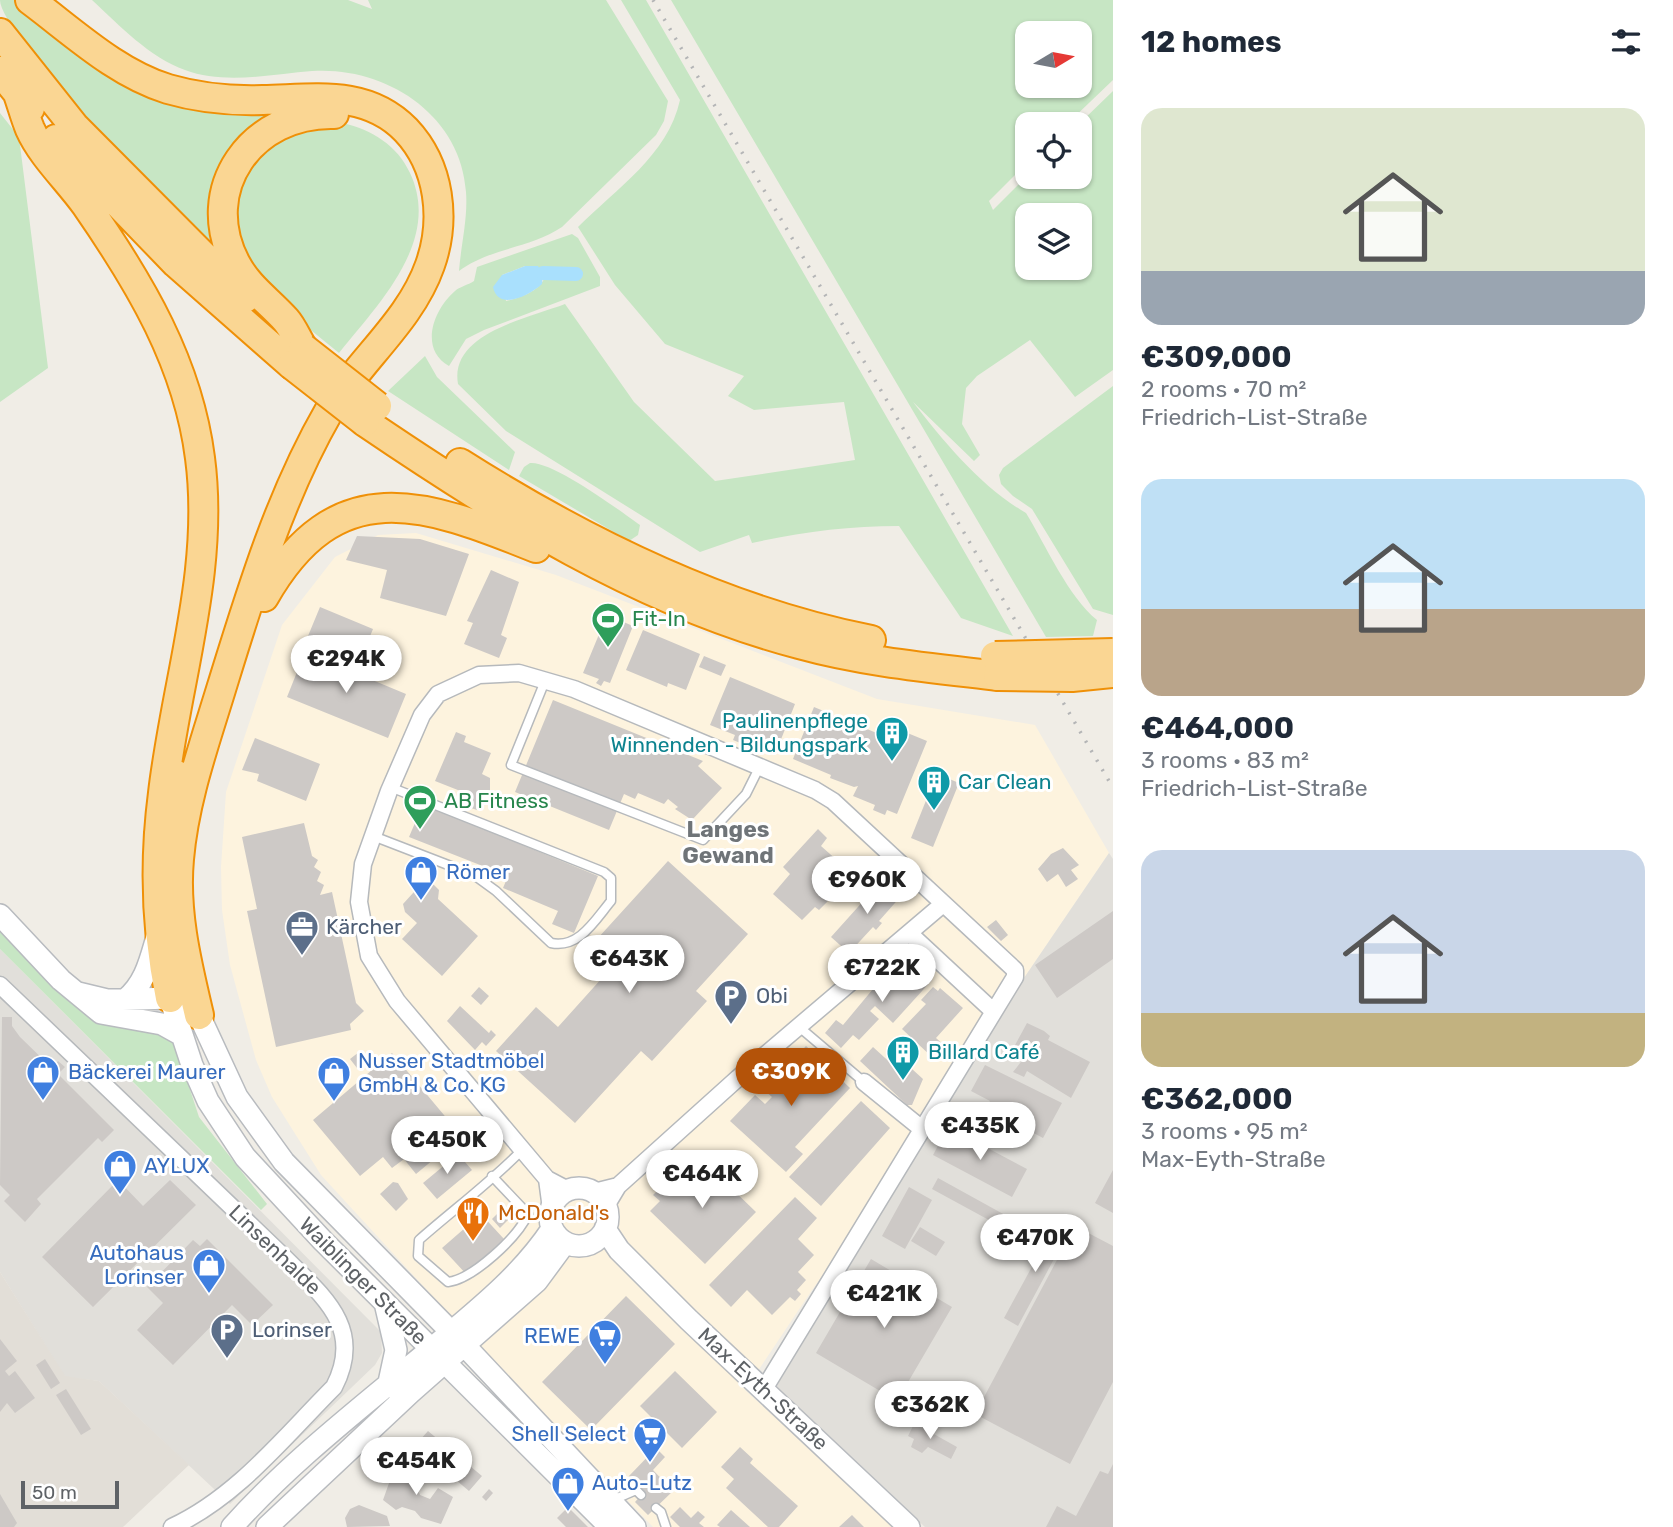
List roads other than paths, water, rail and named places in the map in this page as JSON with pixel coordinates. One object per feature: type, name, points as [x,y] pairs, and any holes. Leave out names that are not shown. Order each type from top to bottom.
[{"type":"highway","points":[[30,0],[119,66],[166,88],[230,100],[330,97],[371,107],[405,130],[430,169],[438,191],[437,243],[427,274],[409,307],[331,407],[286,497],[241,626],[196,772],[178,861],[189,1024]]},
{"type":"highway","points":[[0,33],[74,126],[130,186],[248,301],[297,356]]},
{"type":"highway","points":[[0,71],[58,141],[176,263],[483,501],[599,565],[709,614],[799,644],[894,664],[996,666],[1113,653]]},
{"type":"highway","points":[[18,94],[31,131],[85,204],[153,311],[179,372],[193,417],[203,490],[203,531],[192,626],[169,752],[159,833],[158,931],[170,998]]},
{"type":"highway","points":[[159,833],[245,563],[281,465],[318,396],[404,280],[422,239],[424,201],[411,163],[386,135],[370,124],[335,114],[300,116],[265,132],[238,161],[224,200],[227,242],[235,263],[247,283],[287,322],[297,356]]},
{"type":"highway","points":[[371,414],[607,546],[717,595],[793,621],[848,636],[996,666],[1072,677],[1113,673]]},
{"type":"highway","points":[[241,626],[262,600],[288,557],[303,542],[336,520],[370,509],[392,507],[443,514],[558,558],[599,565]]},
{"type":"main road","points":[[0,915],[78,993],[102,1013],[162,1024],[189,1024],[186,1004],[170,998],[125,1000],[78,993]]},
{"type":"main road","points":[[125,1000],[133,994],[147,971],[158,931]]},
{"type":"main road","name":"Waiblinger Straße","points":[[189,1024],[208,1101],[245,1157],[286,1204],[610,1527]]},
{"type":"main road","name":"Waiblinger Straße","points":[[189,1024],[260,1132],[322,1203],[458,1339],[635,1527]]},
{"type":"main road","points":[[232,1527],[295,1465],[388,1387],[438,1356],[537,1281],[563,1232],[555,1199],[568,1190],[578,1188],[600,1199],[605,1229],[596,1241],[563,1232]]},
{"type":"main road","name":"Max-Eyth-Straße","points":[[605,1229],[619,1250],[909,1527]]},
{"type":"main road","points":[[563,1232],[619,1250]]},
{"type":"main road","points":[[458,1339],[489,1300],[563,1232]]},
{"type":"main road","points":[[424,1306],[455,1308],[489,1300]]},
{"type":"main road","points":[[385,1301],[396,1350],[388,1387]]},
{"type":"main road","points":[[267,1527],[411,1392],[438,1356]]},
{"type":"main road","points":[[411,1392],[445,1382],[468,1385]]},
{"type":"street","points":[[568,1190],[547,1179],[397,1001],[369,956],[359,902],[363,864],[390,787],[422,715],[439,694],[479,675],[519,673],[574,689],[761,766],[834,802],[1015,970],[1015,977],[764,1389]]},
{"type":"street","points":[[600,1199],[943,904]]},
{"type":"street","points":[[909,933],[993,1011]]},
{"type":"street","name":"Linsenhalde","points":[[0,985],[302,1276],[327,1301],[341,1323],[346,1343],[344,1368],[334,1387],[228,1493],[204,1512],[172,1527]]},
{"type":"street","points":[[864,1082],[922,1129]]},
{"type":"street","points":[[547,1179],[563,1232]]},
{"type":"lane","points":[[545,681],[511,765],[703,839],[746,794],[761,766]]},
{"type":"lane","points":[[373,836],[474,875],[496,891],[551,943],[562,946],[576,940],[611,901],[611,878],[604,872],[390,787]]},
{"type":"lane","points":[[798,1026],[864,1082]]},
{"type":"lane","points":[[492,1176],[528,1214],[522,1228],[463,1281],[448,1282],[418,1256],[419,1240],[492,1176],[522,1150]]},
{"type":"lane","points":[[611,1501],[636,1490],[641,1495]]},
{"type":"lane","points":[[656,1508],[661,1512],[666,1527]]},
{"type":"water","points":[[525,266],[538,266],[543,275],[542,284],[515,299],[501,299],[493,287],[502,275]]},
{"type":"waterway","points":[[543,273],[576,274]]},
{"type":"railway","points":[[653,0],[1113,788]]},
{"type":"place","name":"Fit-In","points":[[608,649]]},
{"type":"place","name":"Paulinenpflege Winnenden - Bildungspark","points":[[892,763]]},
{"type":"place","name":"Car Clean","points":[[934,812]]},
{"type":"place","name":"AB Fitness","points":[[420,831]]},
{"type":"place","name":"Römer","points":[[421,902]]},
{"type":"place","name":"Kärcher","points":[[302,957]]},
{"type":"place","name":"Obi","points":[[731,1026]]},
{"type":"place","name":"Billard Café","points":[[903,1082]]},
{"type":"place","name":"Bäckerei Maurer","points":[[43,1102]]},
{"type":"place","name":"Nusser Stadtmöbel GmbH & Co. KG","points":[[334,1103]]},
{"type":"place","name":"AYLUX","points":[[120,1196]]},
{"type":"place","name":"McDonald's","points":[[473,1243]]},
{"type":"place","name":"Autohaus Lorinser","points":[[209,1295]]},
{"type":"place","name":"Lorinser","points":[[227,1360]]},
{"type":"place","name":"REWE","points":[[605,1366]]},
{"type":"place","name":"Shell Select","points":[[650,1464]]},
{"type":"place","name":"Auto-Lutz","points":[[568,1513]]},
{"type":"district","name":"Langes Gewand","points":[[728,842]]}]
